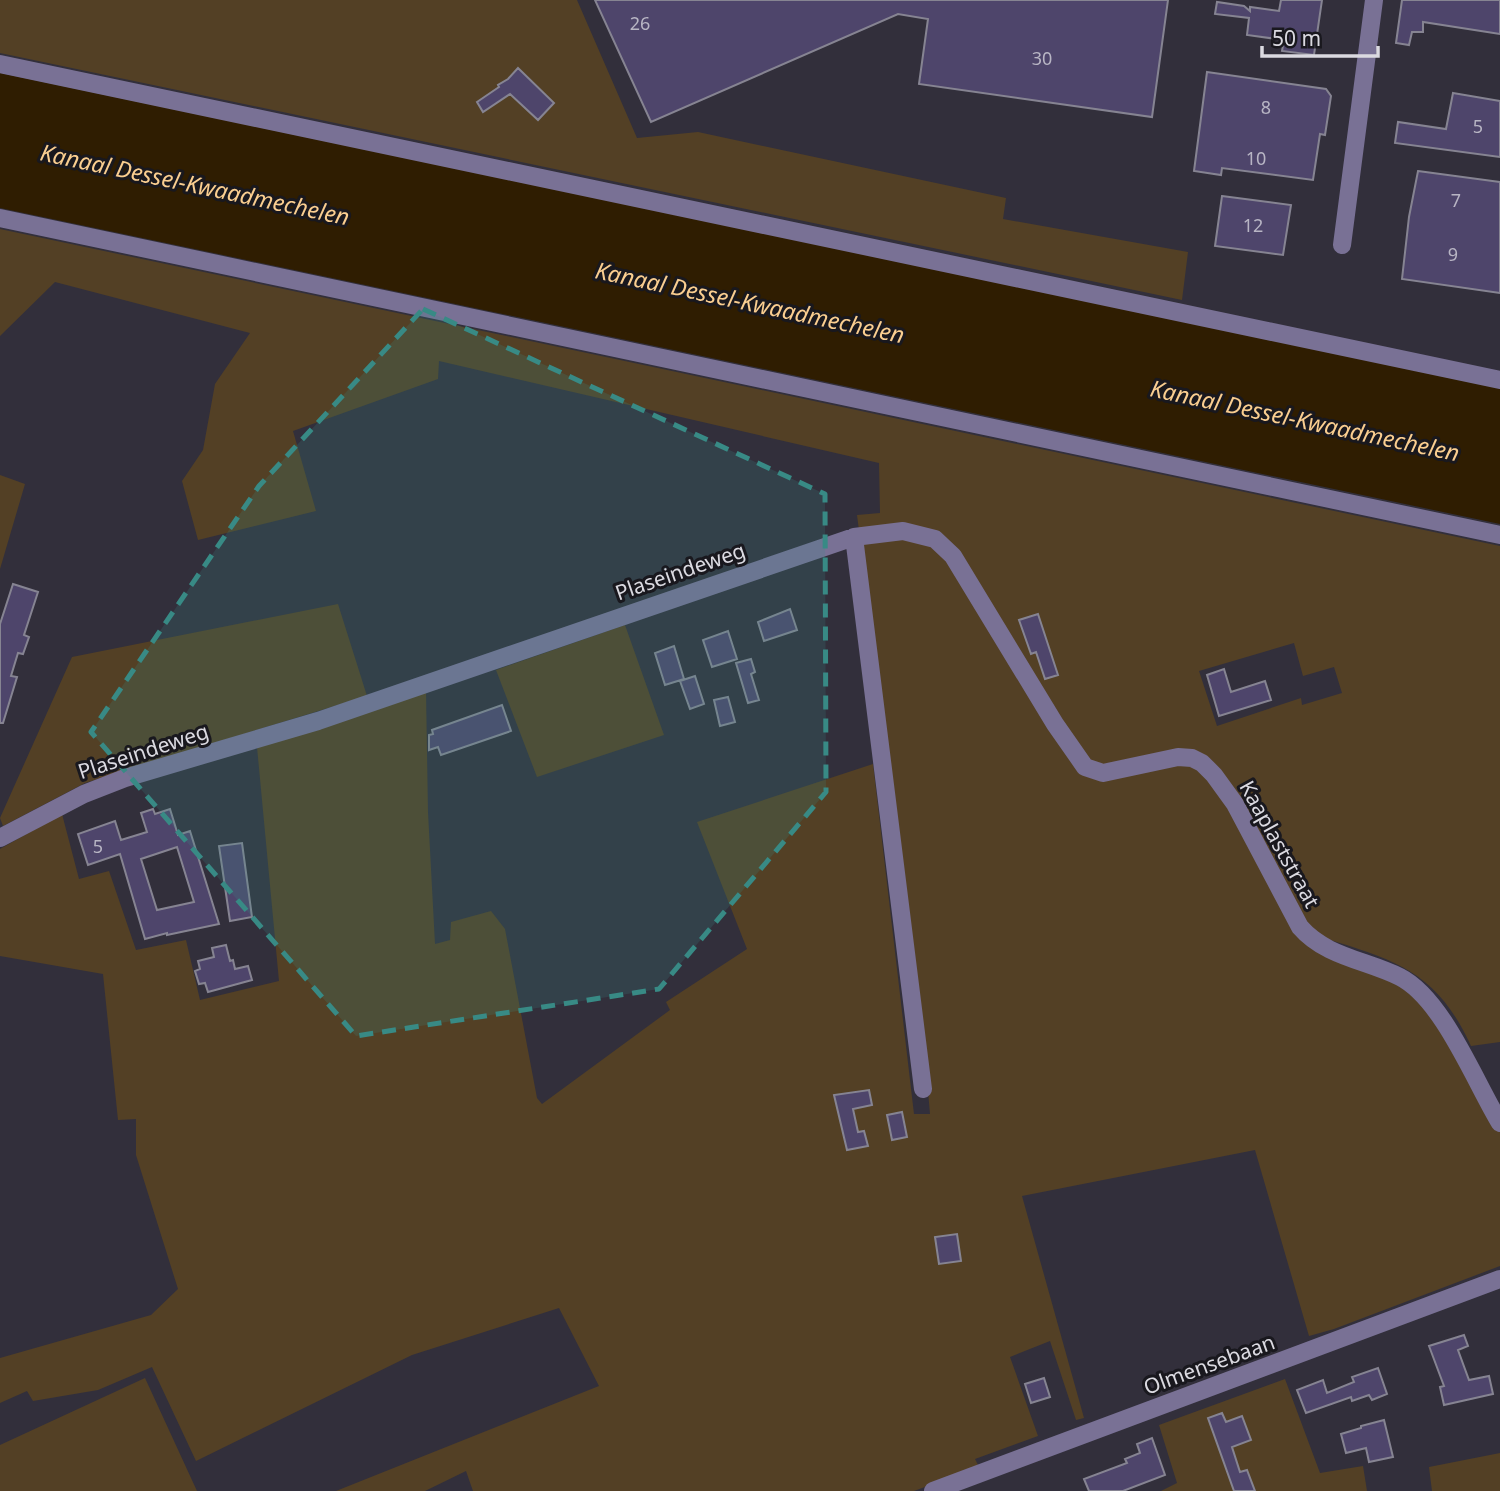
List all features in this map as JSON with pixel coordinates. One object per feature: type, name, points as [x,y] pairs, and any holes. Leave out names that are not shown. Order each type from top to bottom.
[{"type":"street","points":[[1342,245],[1374,0]]},
{"type":"street","points":[[0,64],[1500,380]]},
{"type":"street","points":[[0,218],[1500,535]]},
{"type":"street","name":"Kaaplaststraat","points":[[854,537],[903,531],[935,539],[953,556],[1055,724],[1086,766],[1102,773],[1178,757],[1192,758],[1202,764],[1214,775],[1235,804],[1300,928],[1312,941],[1330,950],[1402,978],[1430,1002],[1500,1123]]},
{"type":"street","points":[[854,537],[923,1089]]},
{"type":"street","name":"Plaseindeweg","points":[[0,838],[84,794],[125,778],[318,721],[854,537]]},
{"type":"street","name":"Olmensebaan","points":[[933,1491],[1500,1279]]},
{"type":"highlighted area","points":[[423,309],[825,494],[826,792],[659,989],[356,1036],[91,732],[259,486]]},
{"type":"shaded area","points":[[0,0],[577,0],[637,138],[698,132],[1006,198],[1003,219],[1188,252],[1182,300],[0,53]]},
{"type":"shaded area","points":[[0,229],[1500,546],[1500,1042],[1471,1046],[1445,1002],[1414,974],[1375,955],[1327,939],[1390,976],[1425,1003],[1500,1128],[1500,1266],[1309,1336],[1255,1150],[1022,1196],[1084,1418],[1076,1420],[1050,1341],[1010,1357],[1038,1436],[975,1459],[979,1467],[914,1491],[473,1491],[466,1471],[425,1491],[336,1491],[599,1386],[559,1308],[412,1355],[196,1461],[152,1367],[98,1390],[33,1401],[27,1391],[0,1403],[0,1358],[151,1315],[178,1289],[136,1155],[136,1119],[118,1120],[103,974],[0,956],[0,849],[62,814],[79,879],[109,871],[136,950],[186,940],[200,1000],[279,981],[257,747],[426,691],[428,812],[435,944],[450,940],[451,922],[491,911],[505,929],[537,1098],[542,1104],[670,1010],[666,1002],[747,949],[697,822],[873,764],[914,1114],[930,1114],[920,1000],[857,515],[880,513],[879,463],[439,361],[438,379],[293,431],[316,511],[198,540],[182,481],[203,450],[215,384],[250,333],[55,282],[0,336]],"holes":[[[1294,643],[1303,676],[1334,667],[1342,693],[1302,705],[1301,698],[1217,726],[1199,671]]]},
{"type":"shaded area","points":[[0,475],[25,484],[0,569]]},
{"type":"shaded area","points":[[338,604],[367,696],[85,783],[3,826],[0,818],[72,657]]},
{"type":"shaded area","points":[[625,625],[664,735],[537,777],[496,670]]},
{"type":"shaded area","points":[[145,1378],[197,1491],[0,1491],[0,1445]]},
{"type":"shaded area","points":[[1285,1379],[1320,1473],[1363,1466],[1367,1491],[1161,1491],[1177,1483],[1159,1425]]},
{"type":"shaded area","points":[[1500,1453],[1500,1491],[1432,1491],[1429,1467]]},
{"type":"water","name":"Kanaal Dessel-Kwaadmechelen","points":[[0,73],[1500,387],[1500,524],[0,208]]},
{"type":"building","points":[[595,0],[1168,0],[1152,117],[919,84],[928,19],[898,14],[651,122]]},
{"type":"building","points":[[1281,0],[1322,0],[1314,55],[1282,51],[1284,40],[1247,35],[1249,18],[1215,14],[1217,2],[1244,6],[1250,11],[1250,7],[1279,11]]},
{"type":"building","points":[[1402,0],[1500,0],[1500,34],[1423,22],[1423,32],[1412,32],[1409,45],[1396,43]]},
{"type":"building","points":[[518,68],[554,103],[538,120],[510,94],[483,112],[477,102],[499,87],[498,85]]},
{"type":"building","points":[[1207,72],[1326,89],[1331,96],[1325,135],[1320,134],[1313,180],[1222,168],[1221,175],[1194,171]]},
{"type":"building","points":[[1453,93],[1500,101],[1500,157],[1395,143],[1398,122],[1446,129]]},
{"type":"building","points":[[1418,171],[1500,182],[1500,293],[1402,279],[1409,217]]},
{"type":"building","points":[[1222,196],[1291,205],[1283,255],[1215,246]]},
{"type":"building","points":[[13,584],[38,592],[24,635],[29,637],[23,654],[18,653],[11,676],[17,677],[3,723],[0,723],[0,624]]},
{"type":"building","points":[[790,609],[797,630],[764,641],[758,622]]},
{"type":"building","points":[[1038,614],[1058,675],[1045,679],[1036,652],[1031,654],[1019,620]]},
{"type":"building","points":[[728,631],[737,659],[712,667],[703,640]]},
{"type":"building","points":[[674,646],[684,679],[665,685],[655,653]]},
{"type":"building","points":[[751,659],[755,672],[751,674],[759,700],[748,703],[736,663]]},
{"type":"building","points":[[1224,669],[1231,692],[1265,681],[1271,700],[1219,716],[1207,675]]},
{"type":"building","points":[[695,676],[704,704],[690,709],[680,681]]},
{"type":"building","points":[[728,697],[735,722],[720,726],[714,700]]},
{"type":"building","points":[[502,705],[511,731],[441,755],[438,747],[429,750],[429,735],[433,734],[432,730]]},
{"type":"building","points":[[153,809],[155,814],[170,809],[178,835],[190,831],[219,924],[145,939],[120,854],[88,865],[78,834],[115,821],[121,840],[147,832],[141,813]],"holes":[[[177,847],[194,902],[157,910],[141,859]]]},
{"type":"building","points":[[242,843],[252,917],[230,921],[219,846]]},
{"type":"building","points":[[226,945],[235,969],[248,966],[252,980],[208,992],[205,983],[199,984],[195,971],[200,969],[198,961],[214,957],[212,948]]},
{"type":"building","points":[[869,1090],[872,1105],[853,1109],[858,1132],[864,1131],[868,1146],[847,1150],[834,1095]]},
{"type":"building","points":[[902,1112],[907,1137],[892,1140],[887,1115]]},
{"type":"building","points":[[957,1234],[961,1261],[939,1264],[935,1237]]},
{"type":"building","points":[[1464,1335],[1468,1346],[1458,1350],[1469,1380],[1489,1376],[1493,1394],[1444,1405],[1440,1387],[1444,1386],[1429,1346]]},
{"type":"building","points":[[1378,1368],[1387,1394],[1372,1400],[1369,1395],[1352,1401],[1351,1397],[1306,1413],[1297,1390],[1323,1380],[1327,1393],[1354,1382],[1352,1377]]},
{"type":"building","points":[[1044,1378],[1050,1397],[1031,1403],[1025,1384]]},
{"type":"building","points":[[1222,1413],[1226,1422],[1242,1416],[1251,1440],[1232,1447],[1240,1472],[1247,1470],[1255,1491],[1234,1491],[1208,1418]]},
{"type":"building","points":[[1384,1420],[1393,1457],[1369,1462],[1366,1448],[1346,1453],[1341,1434]]},
{"type":"building","points":[[1152,1438],[1165,1475],[1123,1491],[1089,1491],[1084,1479],[1127,1463],[1125,1459],[1140,1453],[1137,1444]]}]
